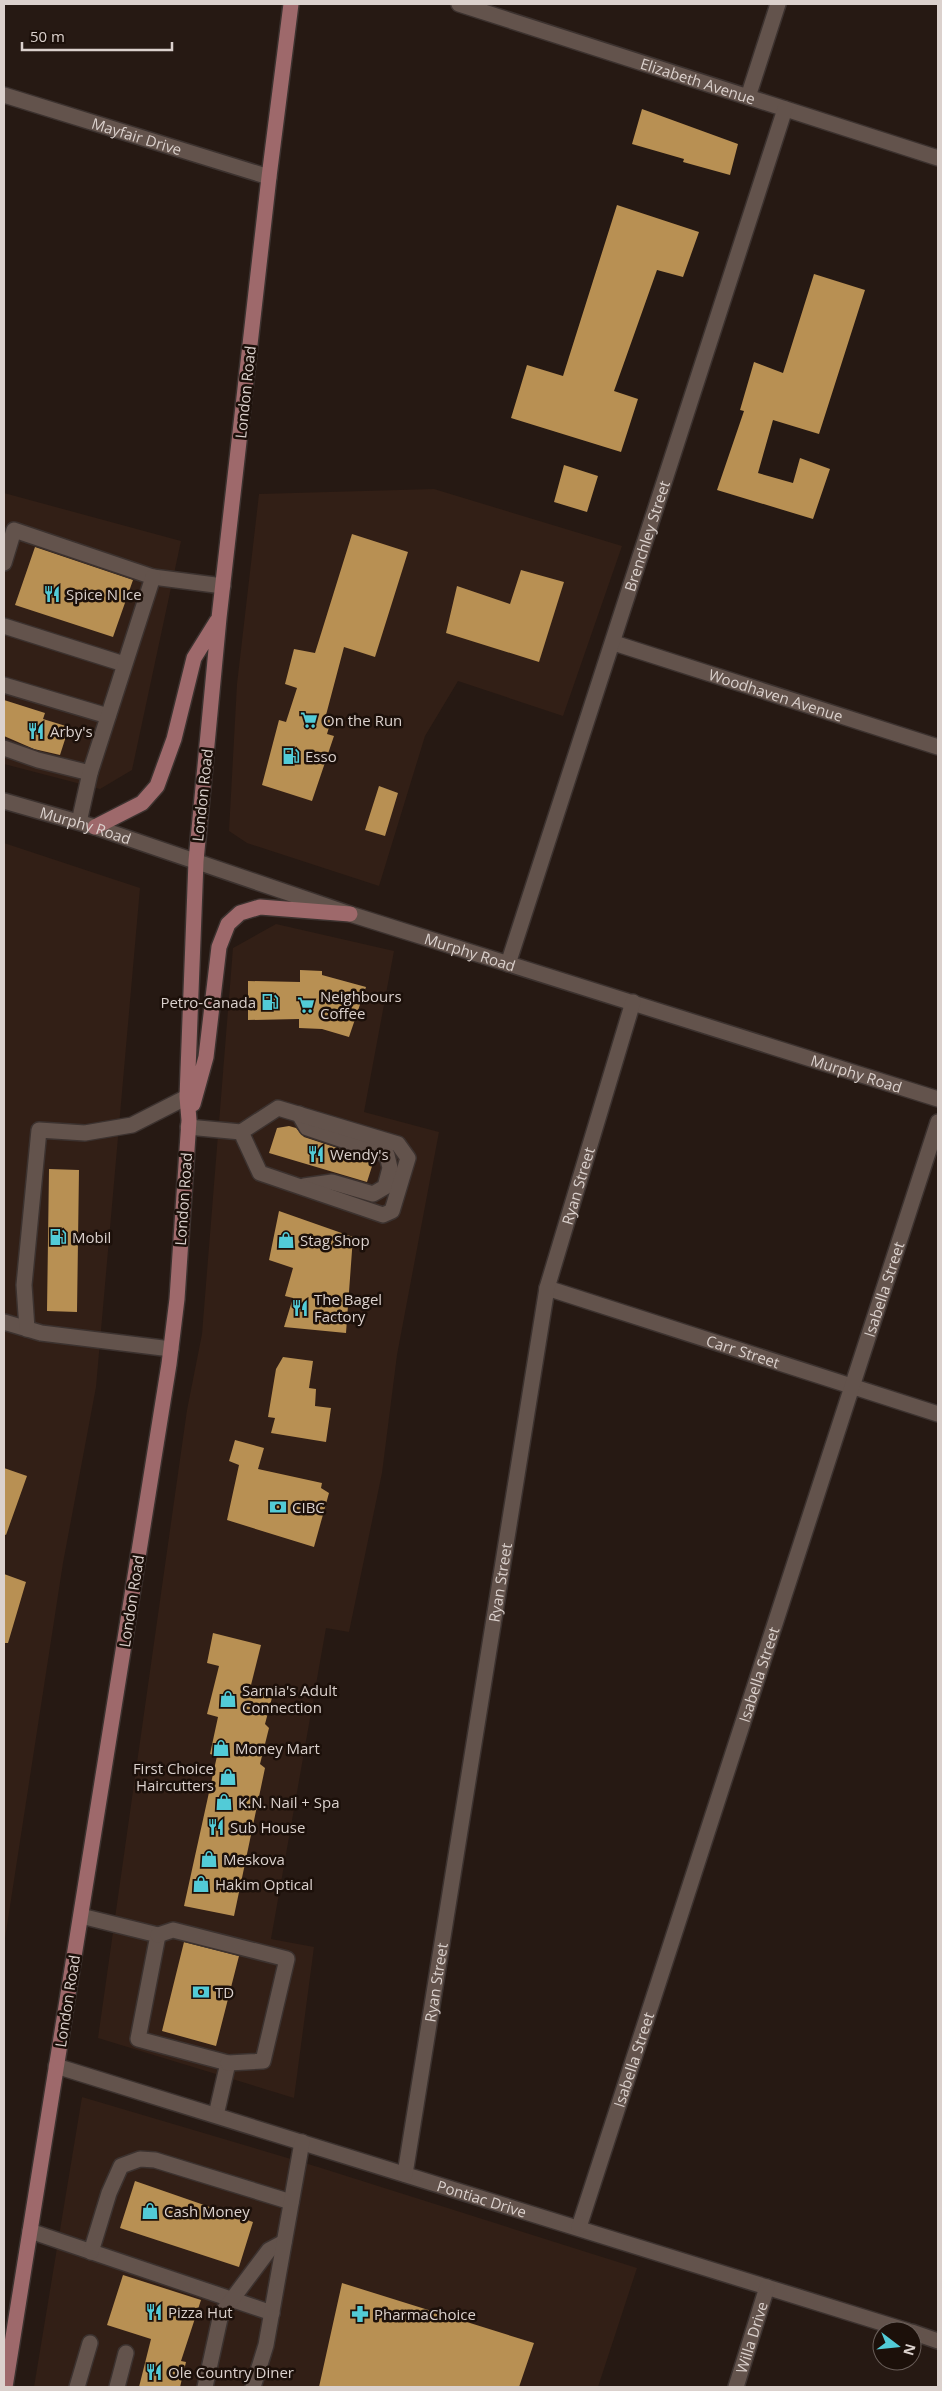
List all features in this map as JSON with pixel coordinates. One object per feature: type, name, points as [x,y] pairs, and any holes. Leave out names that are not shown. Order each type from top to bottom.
[{"type":"main road","name":"London Road","points":[[5,2387],[171,1349],[177,1299],[188,1124],[187,1097],[196,861],[223,586],[269,177],[291,4]]},
{"type":"main road","points":[[95,827],[142,803],[157,786],[174,739],[194,658],[220,618]]},
{"type":"main road","points":[[188,1124],[206,1057],[219,947],[228,924],[240,913],[260,907],[350,914]]},
{"type":"street","name":"Elizabeth Avenue","points":[[459,4],[938,158]]},
{"type":"street","points":[[748,97],[778,4]]},
{"type":"street","name":"Mayfair Drive","points":[[4,95],[269,177]]},
{"type":"street","name":"Brenchley Street","points":[[508,964],[614,643],[785,109]]},
{"type":"street","points":[[4,563],[14,530],[153,577],[223,586]]},
{"type":"street","points":[[79,822],[90,773],[153,577]]},
{"type":"street","points":[[4,626],[124,664]]},
{"type":"street","name":"Woodhaven Avenue","points":[[614,643],[938,747]]},
{"type":"street","points":[[4,685],[108,716]]},
{"type":"street","points":[[4,748],[38,760],[90,773]]},
{"type":"street","name":"Murphy Road","points":[[4,801],[95,827],[350,914],[938,1099]]},
{"type":"street","name":"Ryan Street","points":[[405,2174],[548,1288],[633,1002]]},
{"type":"street","points":[[27,1329],[24,1285],[39,1130],[85,1133],[132,1125],[187,1097]]},
{"type":"street","points":[[188,1124],[241,1132],[278,1108],[398,1144],[408,1158],[392,1211],[383,1215],[260,1173],[241,1132]]},
{"type":"street","points":[[299,1114],[307,1128],[387,1155],[390,1168],[385,1187],[373,1194],[332,1182],[300,1186]]},
{"type":"street","name":"Isabella Street","points":[[579,2227],[938,1122]]},
{"type":"street","name":"Carr Street","points":[[548,1288],[938,1414]]},
{"type":"street","points":[[4,1322],[41,1332],[171,1349]]},
{"type":"street","points":[[81,1916],[158,1935],[173,1930],[287,1959],[263,2061],[228,2063],[138,2039],[158,1935]]},
{"type":"street","points":[[216,2115],[228,2063]]},
{"type":"street","name":"Pontiac Drive","points":[[56,2066],[579,2227],[876,2321]]},
{"type":"street","points":[[254,2387],[266,2345],[302,2142]]},
{"type":"street","points":[[91,2252],[109,2193],[121,2166],[140,2160],[155,2160],[291,2202]]},
{"type":"street","points":[[30,2231],[272,2313]]},
{"type":"street","points":[[205,2387],[221,2314],[269,2250],[284,2242]]},
{"type":"street","name":"Willa Drive","points":[[736,2387],[767,2287]]},
{"type":"street","points":[[922,2335],[938,2341]]},
{"type":"street","points":[[77,2387],[90,2343]]},
{"type":"street","points":[[117,2387],[126,2353]]},
{"type":"shaded area","points":[[434,489],[622,546],[563,716],[458,681],[425,736],[379,886],[247,843],[229,831],[237,684],[259,494]]},
{"type":"shaded area","points":[[4,493],[181,541],[132,770],[100,789],[4,764]]},
{"type":"shaded area","points":[[4,843],[140,888],[96,1387],[63,1563],[4,1945]]},
{"type":"shaded area","points":[[276,924],[394,951],[364,1112],[439,1132],[397,1355],[382,1473],[349,1632],[326,1628],[271,1939],[314,1947],[294,2098],[98,2038],[187,1410],[202,1334],[233,948]]},
{"type":"shaded area","points":[[82,2097],[318,2167],[637,2268],[598,2387],[34,2387]]},
{"type":"building","points":[[642,109],[738,144],[730,175],[683,162],[684,159],[632,144]]},
{"type":"building","points":[[617,205],[699,232],[683,277],[657,270],[614,391],[638,399],[621,452],[511,418],[527,365],[563,376]]},
{"type":"building","points":[[814,274],[865,290],[819,434],[773,420],[758,473],[793,483],[800,458],[830,469],[813,519],[717,490],[744,411],[740,410],[754,362],[783,373]]},
{"type":"building","points":[[564,465],[598,476],[587,512],[554,502]]},
{"type":"building","points":[[352,534],[408,552],[375,657],[344,647],[326,715],[332,717],[327,734],[334,736],[312,801],[262,785],[279,720],[286,722],[297,688],[285,684],[294,649],[315,653]]},
{"type":"building","points":[[35,547],[133,580],[113,637],[15,605]]},
{"type":"building","points":[[521,570],[564,582],[539,662],[446,633],[457,586],[510,604]]},
{"type":"building","name":"Arby's","points":[[4,700],[45,713],[43,719],[69,727],[60,755],[34,749],[4,736]]},
{"type":"building","points":[[379,786],[398,793],[385,836],[365,830]]},
{"type":"building","points":[[300,970],[322,971],[322,975],[366,987],[349,1037],[322,1029],[299,1028],[299,1019],[248,1020],[248,981],[300,982]]},
{"type":"building","name":"Wendy's","points":[[289,1126],[296,1128],[304,1137],[374,1160],[367,1182],[269,1153],[277,1128]]},
{"type":"building","points":[[49,1169],[79,1170],[77,1312],[47,1311]]},
{"type":"building","points":[[279,1211],[353,1237],[346,1333],[284,1327],[293,1298],[285,1296],[293,1268],[269,1260]]},
{"type":"building","points":[[283,1357],[313,1361],[309,1388],[316,1389],[315,1406],[331,1408],[326,1442],[271,1433],[275,1418],[268,1417],[276,1369]]},
{"type":"building","name":"CIBC","points":[[235,1440],[264,1448],[258,1469],[322,1483],[321,1488],[329,1493],[314,1547],[227,1520],[239,1465],[229,1461]]},
{"type":"building","points":[[4,1468],[27,1476],[6,1535],[4,1534]]},
{"type":"building","points":[[4,1574],[26,1582],[8,1643],[4,1643]]},
{"type":"building","points":[[213,1633],[261,1645],[250,1689],[273,1694],[265,1724],[269,1728],[260,1764],[265,1768],[234,1916],[184,1906],[217,1756],[210,1754],[218,1717],[207,1714],[219,1666],[207,1663]]},
{"type":"building","name":"TD","points":[[184,1942],[239,1956],[216,2046],[162,2031]]},
{"type":"building","points":[[135,2181],[253,2222],[239,2267],[120,2228]]},
{"type":"building","name":"Pizza Hut","points":[[123,2275],[201,2300],[181,2361],[186,2362],[180,2387],[139,2387],[151,2339],[107,2325]]},
{"type":"building","points":[[342,2283],[534,2343],[519,2387],[319,2387]]},
{"type":"place","name":"Spice N Ice","points":[[52,594]]},
{"type":"place","name":"On the Run","points":[[309,720]]},
{"type":"place","name":"Arby's","points":[[36,731]]},
{"type":"place","name":"Esso","points":[[291,756]]},
{"type":"place","name":"Petro-Canada","points":[[270,1002]]},
{"type":"place","name":"Neighbours Coffee","points":[[306,1005]]},
{"type":"place","name":"Wendy's","points":[[316,1154]]},
{"type":"place","name":"Mobil","points":[[58,1237]]},
{"type":"place","name":"Stag Shop","points":[[286,1240]]},
{"type":"place","name":"The Bagel Factory","points":[[300,1308]]},
{"type":"place","name":"CIBC","points":[[278,1507]]},
{"type":"place","name":"Sarnia's Adult Connection","points":[[228,1699]]},
{"type":"place","name":"Money Mart","points":[[221,1748]]},
{"type":"place","name":"First Choice Haircutters","points":[[228,1777]]},
{"type":"place","name":"K.N. Nail + Spa","points":[[224,1802]]},
{"type":"place","name":"Sub House","points":[[216,1827]]},
{"type":"place","name":"Meskova","points":[[209,1859]]},
{"type":"place","name":"Hakim Optical","points":[[201,1884]]},
{"type":"place","name":"TD","points":[[201,1992]]},
{"type":"place","name":"Cash Money","points":[[150,2211]]},
{"type":"place","name":"Pizza Hut","points":[[154,2312]]},
{"type":"place","name":"PharmaChoice","points":[[360,2314]]},
{"type":"place","name":"Ole Country Diner","points":[[154,2372]]}]
